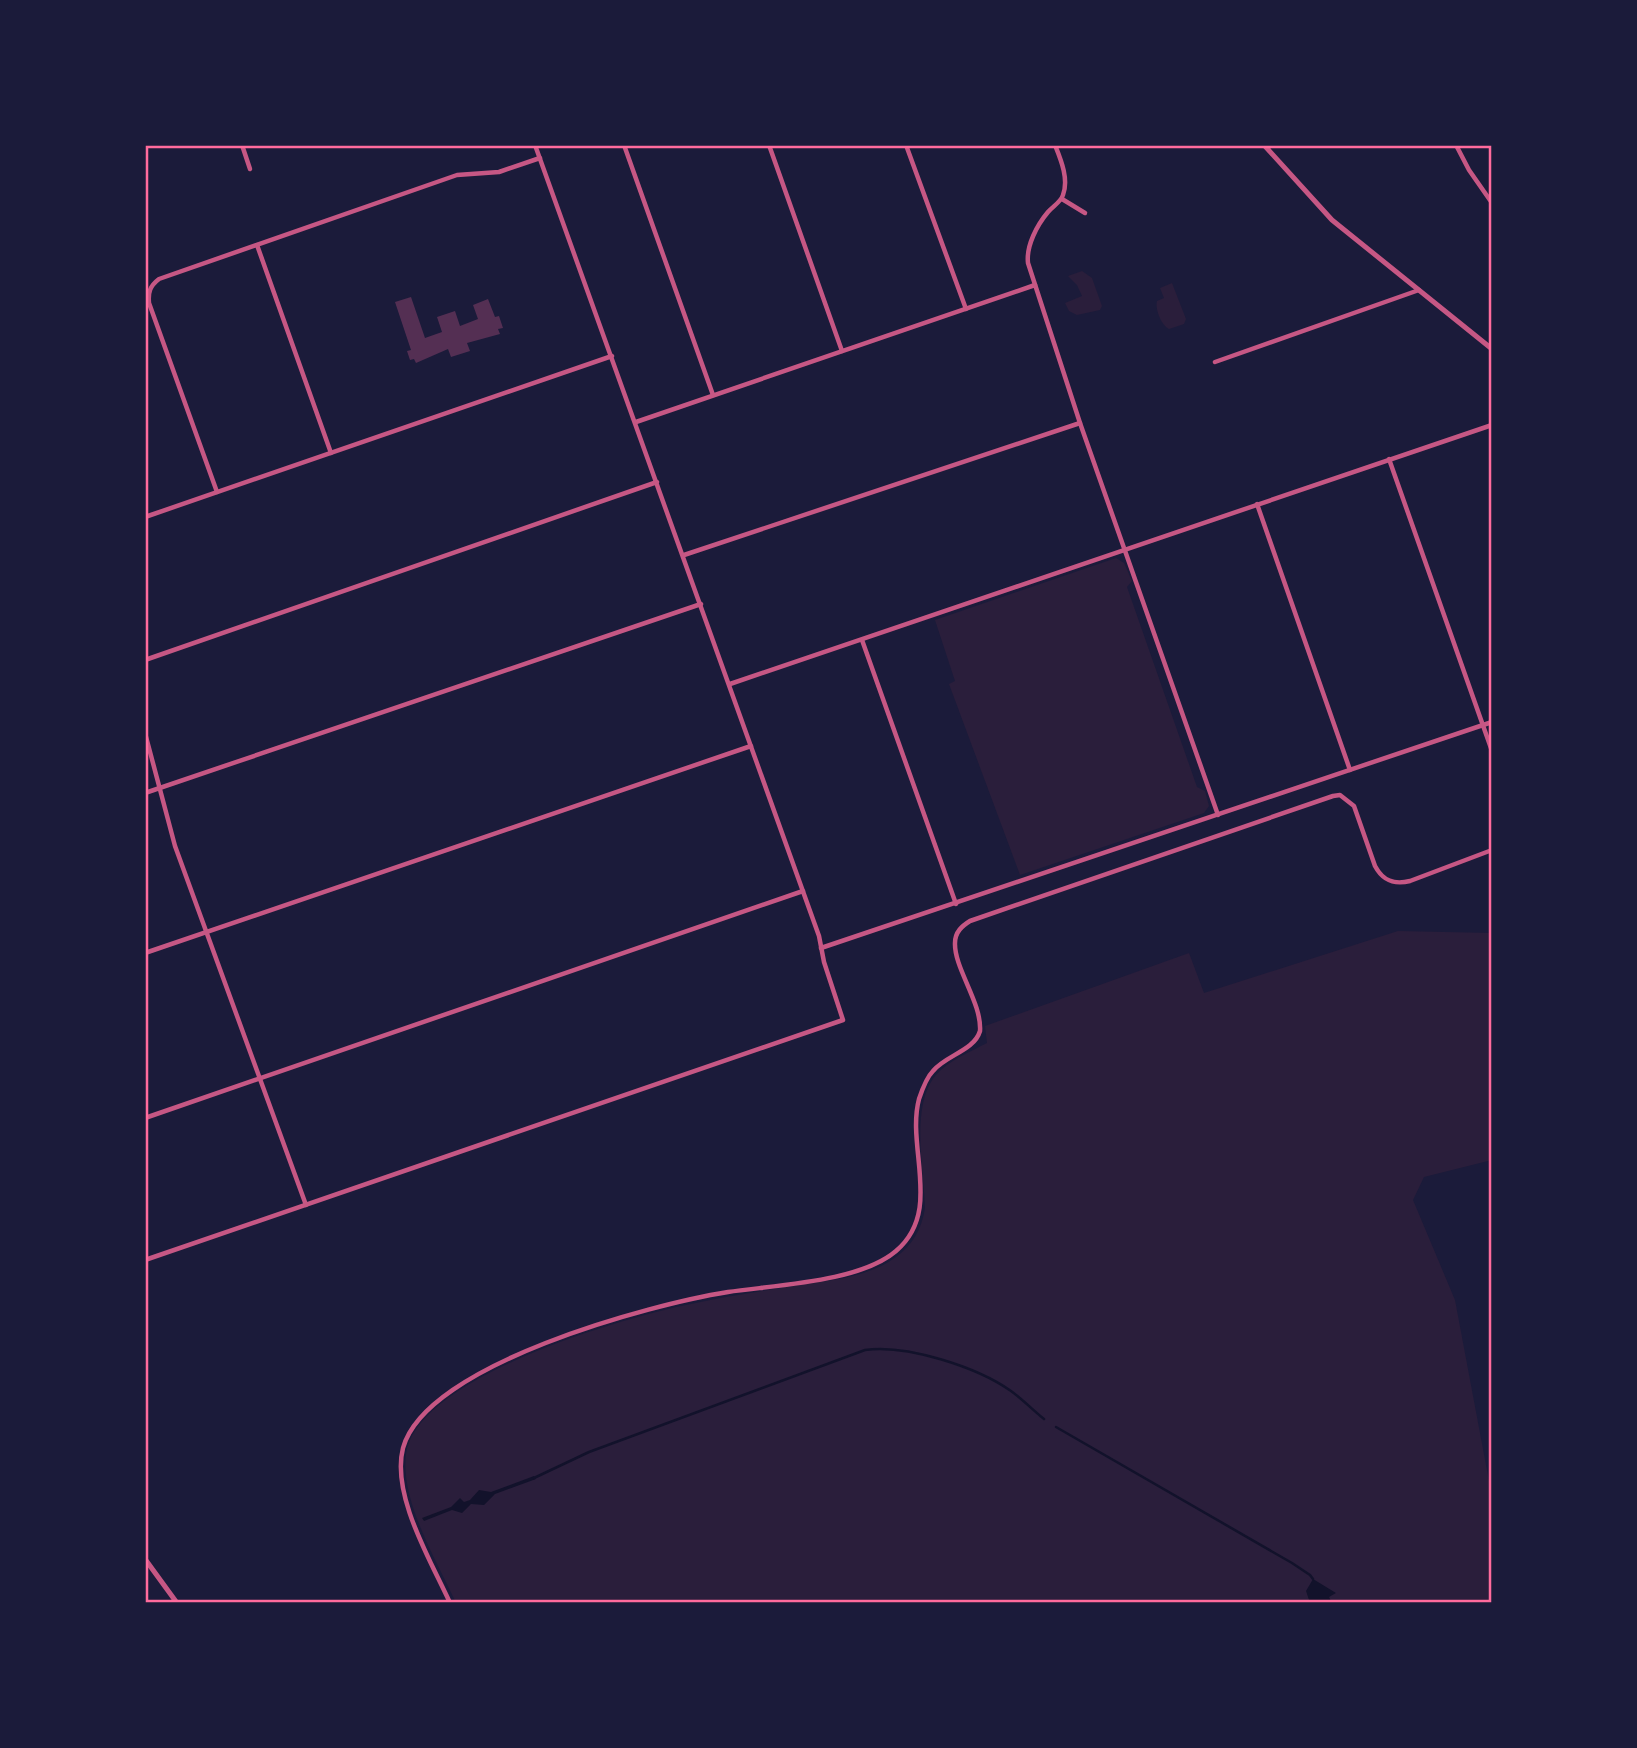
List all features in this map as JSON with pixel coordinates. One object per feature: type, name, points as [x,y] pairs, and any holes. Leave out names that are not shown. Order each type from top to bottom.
[{"type":"street","points":[[242,145],[250,169]]},
{"type":"street","points":[[145,1260],[844,1020],[819,936],[536,145]]},
{"type":"street","points":[[624,145],[713,395]]},
{"type":"street","points":[[769,145],[842,351]]},
{"type":"street","points":[[906,145],[967,309]]},
{"type":"street","points":[[1055,145],[1064,173],[1062,199],[1047,213],[1029,247],[1028,263],[1080,423],[1218,815]]},
{"type":"street","points":[[1264,145],[1332,220],[1492,349]]},
{"type":"street","points":[[1456,145],[1469,170],[1492,203]]},
{"type":"street","points":[[217,492],[149,303],[150,287],[159,279],[457,175],[499,172],[540,159]]},
{"type":"street","points":[[1062,199],[1085,214]]},
{"type":"street","points":[[257,245],[331,453]]},
{"type":"street","points":[[636,422],[1035,285]]},
{"type":"street","points":[[1215,362],[1419,290]]},
{"type":"street","points":[[145,517],[612,356]]},
{"type":"street","points":[[684,555],[1080,423]]},
{"type":"street","points":[[730,684],[1492,425]]},
{"type":"street","points":[[1389,459],[1492,751]]},
{"type":"street","points":[[145,660],[657,482]]},
{"type":"street","points":[[1257,504],[1350,770]]},
{"type":"street","points":[[145,793],[701,604]]},
{"type":"street","points":[[862,640],[956,904]]},
{"type":"street","points":[[821,948],[1492,722]]},
{"type":"street","points":[[145,733],[174,846],[306,1205]]},
{"type":"street","points":[[145,953],[751,746]]},
{"type":"street","points":[[450,1603],[413,1520],[403,1485],[402,1470],[408,1436],[425,1413],[447,1394],[494,1364],[553,1341],[643,1312],[715,1294],[829,1277],[858,1270],[886,1258],[911,1235],[920,1203],[917,1130],[919,1100],[931,1072],[973,1042],[980,1031],[978,1013],[954,946],[958,931],[963,926],[1332,796],[1340,795],[1354,806],[1375,866],[1387,880],[1398,884],[1492,850]]},
{"type":"street","points":[[145,1118],[803,891]]},
{"type":"street","points":[[145,1559],[177,1603]]},
{"type":"shaded area","points":[[1082,271],[1092,278],[1102,306],[1100,310],[1077,315],[1069,311],[1065,303],[1082,296],[1077,285],[1068,276]]},
{"type":"shaded area","points":[[1172,283],[1186,319],[1184,324],[1169,329],[1161,320],[1157,301],[1164,298],[1160,288]]},
{"type":"shaded area","points":[[1116,558],[1124,563],[1132,581],[1127,587],[1197,787],[1205,791],[1209,806],[1204,813],[1020,875],[949,684],[955,681],[935,620]]},
{"type":"shaded area","points":[[1398,931],[1492,933],[1492,1160],[1424,1177],[1413,1200],[1455,1300],[1492,1497],[1492,1603],[456,1603],[414,1511],[406,1472],[406,1454],[418,1426],[445,1400],[483,1376],[528,1355],[620,1322],[705,1301],[850,1277],[874,1269],[896,1257],[916,1236],[925,1208],[920,1139],[923,1103],[928,1088],[936,1075],[947,1065],[987,1043],[985,1026],[1189,953],[1204,993]]},
{"type":"shaded area","points":[[534,1476],[536,1479],[495,1494],[484,1505],[471,1504],[462,1513],[452,1510],[424,1521],[422,1518],[451,1507],[460,1498],[464,1502],[470,1500],[479,1490],[491,1492]]},
{"type":"shaded area","points":[[1313,1579],[1336,1593],[1329,1597],[1332,1603],[1310,1603],[1306,1591]]},
{"type":"building","points":[[411,297],[425,338],[442,332],[437,317],[455,311],[460,326],[478,319],[473,305],[488,299],[503,328],[498,329],[500,334],[467,343],[470,351],[451,357],[448,349],[416,363],[414,359],[410,360],[407,351],[411,350],[395,302]]},
{"type":"waterway","points":[[534,1478],[589,1452],[865,1350],[900,1350],[961,1366],[997,1382],[1044,1419]]},
{"type":"waterway","points":[[1056,1427],[1292,1563],[1313,1579]]}]
